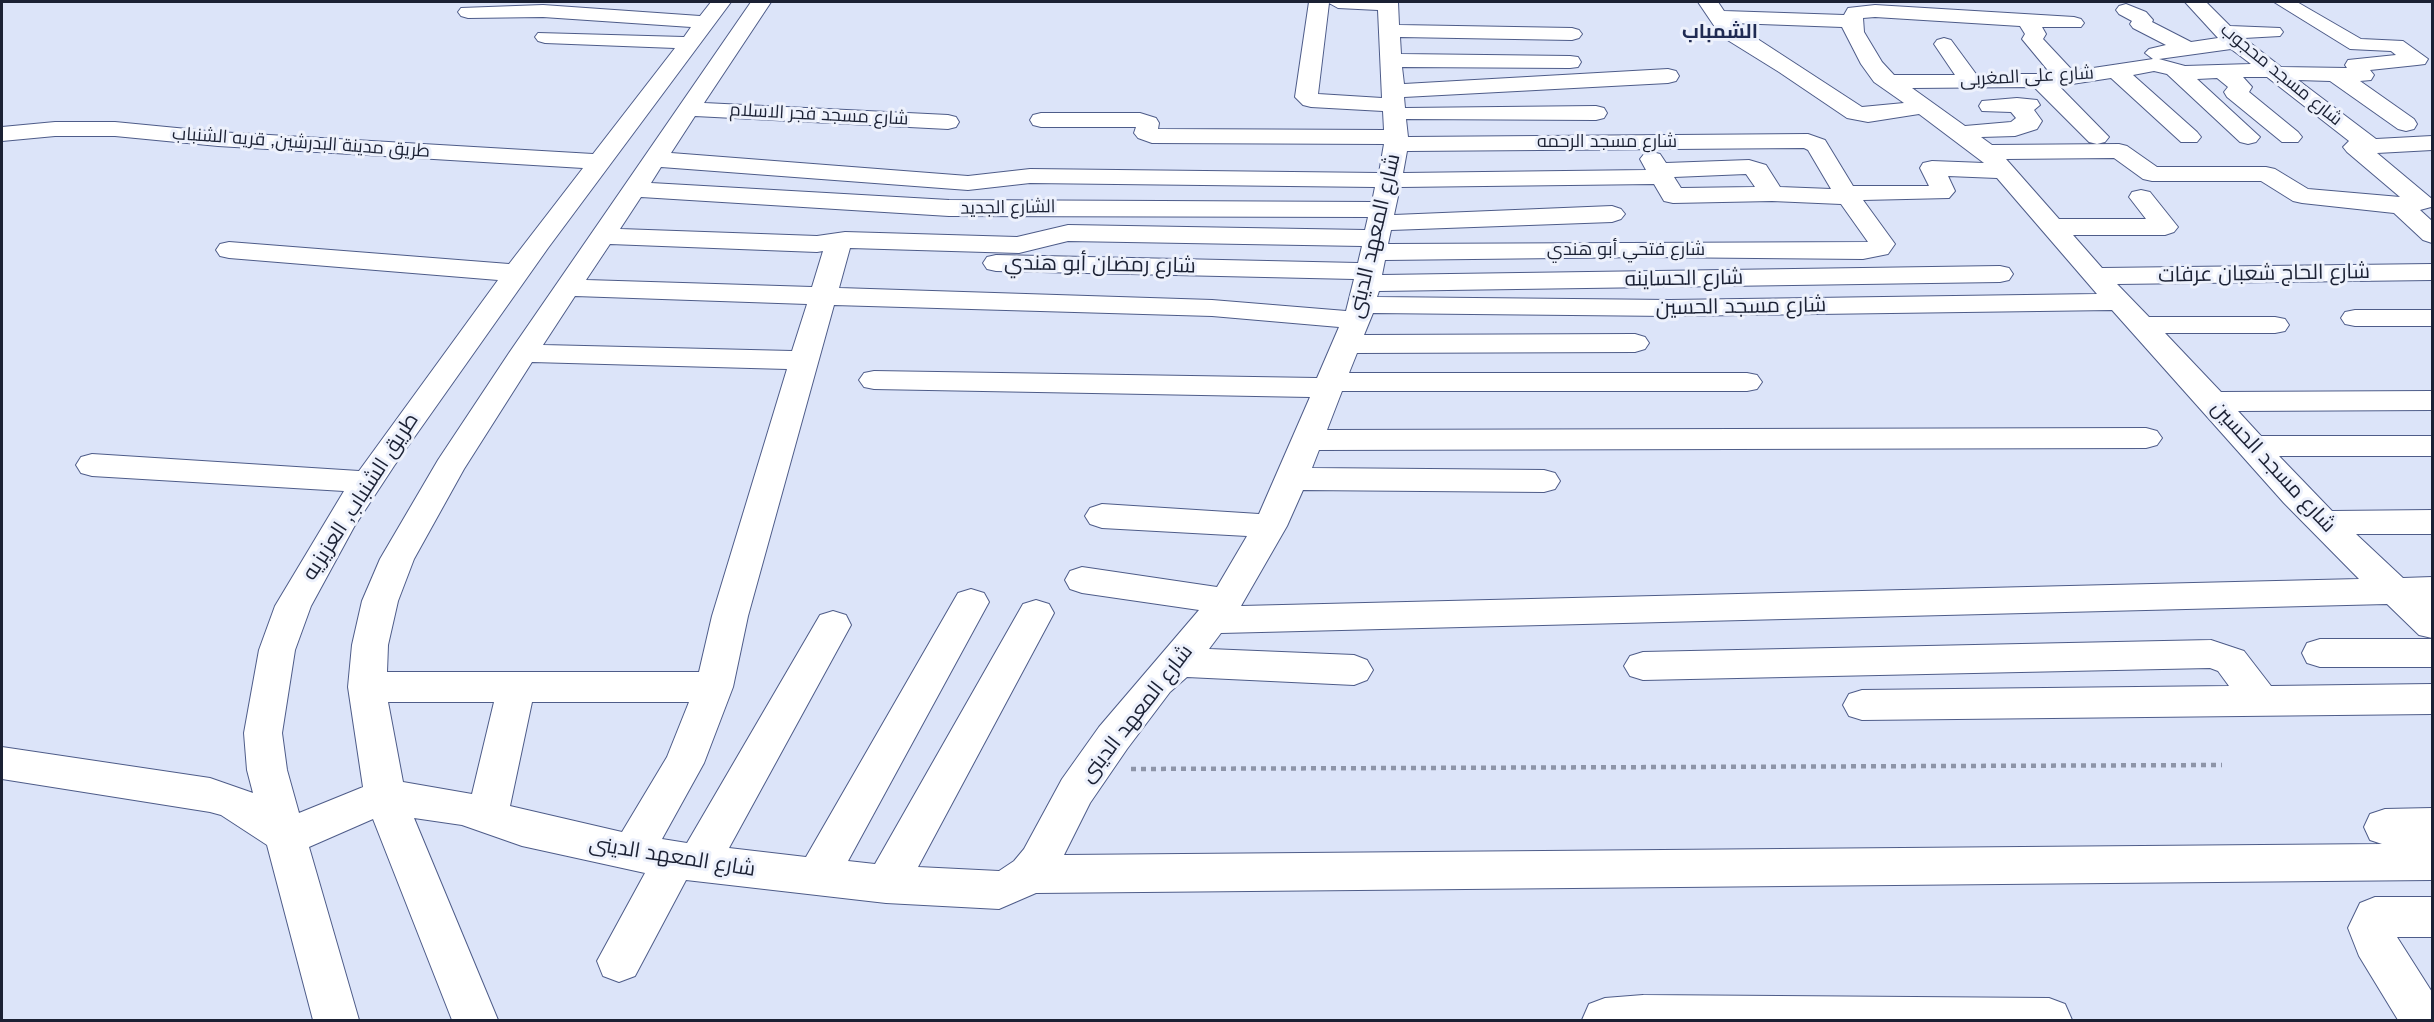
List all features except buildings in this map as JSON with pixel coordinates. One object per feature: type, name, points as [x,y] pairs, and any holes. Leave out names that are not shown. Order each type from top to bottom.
[{"type":"street","name":"طريق الشنباب, العزيزيه","points":[[336,1020],[296,832],[267,770],[263,733],[277,650],[293,606],[314,563],[367,482],[516,273],[721,2]]},
{"type":"street","points":[[475,1020],[369,803],[367,687],[370,645],[380,601],[397,559],[449,468],[523,353],[761,2]]},
{"type":"street","points":[[1319,2],[1306,97],[1316,101],[1381,165],[1635,344]]},
{"type":"street","points":[[1338,2],[1381,165]]},
{"type":"street","points":[[2182,2],[2222,2]]},
{"type":"street","name":"شارع مسجد محجوب","points":[[2195,2],[2230,37],[2370,146]]},
{"type":"street","points":[[2284,2],[2357,45],[2433,46]]},
{"type":"street","points":[[1713,9],[1863,16],[1957,6],[2022,10],[2074,23]]},
{"type":"street","points":[[1713,9],[1728,32],[1859,114]]},
{"type":"street","points":[[2126,9],[2143,20],[2140,24],[2185,47]]},
{"type":"street","points":[[2022,10],[2036,34],[2032,39],[2068,78]]},
{"type":"street","points":[[468,12],[543,11],[705,22]]},
{"type":"street","points":[[1811,39],[1863,16]]},
{"type":"street","name":"شارع مسجد الحسين","points":[[1863,16],[1872,64],[1888,82],[1996,161],[2095,276],[2324,523],[2433,625]]},
{"type":"street","points":[[2156,53],[2230,37],[2272,32]]},
{"type":"street","points":[[567,288],[1212,308],[1381,165],[1522,40],[1572,34]]},
{"type":"street","points":[[544,37],[690,42]]},
{"type":"street","points":[[1758,49],[1790,43]]},
{"type":"street","points":[[1944,44],[1970,81]]},
{"type":"street","name":"شارع على المغربى","points":[[1888,82],[2040,80],[2160,65],[2175,71],[2363,75],[2356,65],[2417,59],[2396,45]]},
{"type":"street","points":[[1620,58],[1660,61],[1679,97]]},
{"type":"street","points":[[1381,165],[1570,62]]},
{"type":"street","points":[[2175,71],[2248,137]]},
{"type":"street","points":[[2117,72],[2189,137]]},
{"type":"street","points":[[2223,72],[2241,87],[2235,92],[2290,137]]},
{"type":"street","points":[[2335,74],[2406,123]]},
{"type":"street","points":[[1381,165],[1555,84],[1612,78],[1668,76]]},
{"type":"street","points":[[2040,80],[2097,137]]},
{"type":"street","points":[[1555,84],[1569,113]]},
{"type":"street","points":[[1958,131],[2019,129],[2021,124],[2031,121],[2023,105],[1990,105]]},
{"type":"street","name":"شارع مسجد الرحمه","points":[[1381,165],[1643,141],[1808,141],[1824,130],[1859,114],[1920,107]]},
{"type":"street","name":"شارع مسجد فجر الاسلام","points":[[690,109],[948,122]]},
{"type":"street","points":[[603,236],[817,244],[835,250],[1019,245],[1056,234],[1120,234],[1569,113],[1596,113]]},
{"type":"street","points":[[1041,120],[1140,120],[1148,123],[1146,133],[1152,136],[1381,165],[1612,214]]},
{"type":"street","name":"طريق مدينة البدرشين, قريه الشنباب","points":[[2,134],[55,129],[115,129],[218,140],[595,169]]},
{"type":"street","points":[[1824,130],[1847,195]]},
{"type":"street","points":[[1643,141],[1673,196],[1940,193],[1943,191],[1942,187],[1932,168],[2119,151],[2152,174],[2266,174],[2302,196],[2419,203]]},
{"type":"street","points":[[1696,141],[1711,168]]},
{"type":"street","name":"طريق مدينة البدرشين, قريه الشنباب","points":[[2,147],[88,142],[595,169]]},
{"type":"street","points":[[2433,142],[2355,147],[2419,203],[2433,235]]},
{"type":"street","points":[[656,159],[968,183],[1030,176],[1381,165],[1660,173],[1711,168],[1754,168],[1772,194]]},
{"type":"street","name":"الشارع الجديد","points":[[635,189],[949,208],[1381,165]]},
{"type":"street","name":"شارع فتحي أبو هندي","points":[[1381,165],[1649,249],[1863,250],[1879,248],[1882,244],[1880,239],[1847,195]]},
{"type":"street","name":"شارع رمضان أبو هندي","points":[[835,250],[1116,265],[1381,165]]},
{"type":"street","name":"شارع الحساينه","points":[[1381,165],[2000,274]]},
{"type":"street","name":"شارع مسجد الحسين","points":[[1381,165],[1612,308],[2120,302]]},
{"type":"street","name":"شارع المعهد الدينى","points":[[369,803],[462,808],[555,836],[687,862],[886,884],[999,890],[1015,884],[1029,874],[1091,769],[1157,682],[1179,662],[1219,610],[1270,526],[1330,385],[1381,165]]},
{"type":"street","points":[[2055,227],[2165,227],[2141,197]]},
{"type":"street","points":[[1116,265],[1120,234]]},
{"type":"street","points":[[229,250],[516,273]]},
{"type":"street","points":[[632,852],[684,763],[714,687],[730,616],[835,250]]},
{"type":"street","name":"شارع الحاج شعبان عرفات","points":[[2095,276],[2433,272]]},
{"type":"street","points":[[2355,318],[2433,318]]},
{"type":"street","points":[[2142,325],[2275,325]]},
{"type":"street","points":[[523,353],[803,360]]},
{"type":"street","points":[[874,380],[1330,385],[1747,382]]},
{"type":"street","points":[[2213,402],[2433,400]]},
{"type":"street","points":[[1308,440],[2146,438]]},
{"type":"street","points":[[2253,446],[2433,446]]},
{"type":"street","points":[[92,465],[367,482]]},
{"type":"street","points":[[1291,479],[1544,481]]},
{"type":"street","points":[[1102,516],[1270,526]]},
{"type":"street","points":[[2324,523],[2433,522]]},
{"type":"street","points":[[1082,580],[1219,610],[2433,590]]},
{"type":"street","points":[[818,877],[971,602]]},
{"type":"street","points":[[886,884],[1036,613]]},
{"type":"street","points":[[619,961],[687,862],[833,625]]},
{"type":"street","points":[[2320,653],[2433,653]]},
{"type":"street","points":[[1643,666],[2211,654],[2231,661],[2261,701]]},
{"type":"street","points":[[1179,662],[1354,670]]},
{"type":"street","points":[[367,687],[714,687]]},
{"type":"street","points":[[487,817],[516,687]]},
{"type":"street","points":[[1862,705],[2433,699]]},
{"type":"street","points":[[2,763],[210,795],[233,802],[296,832],[369,803]]},
{"type":"street","points":[[2385,827],[2433,826]]},
{"type":"street","points":[[1029,874],[2433,862]]},
{"type":"street","points":[[2424,1020],[2370,928],[2376,917],[2433,917]]},
{"type":"street","points":[[1605,1020],[1642,1017],[2049,1020]]},
{"type":"path","points":[[1091,769],[2222,765]]},
{"type":"district","name":"الشمباب","points":[[1720,32]]}]
